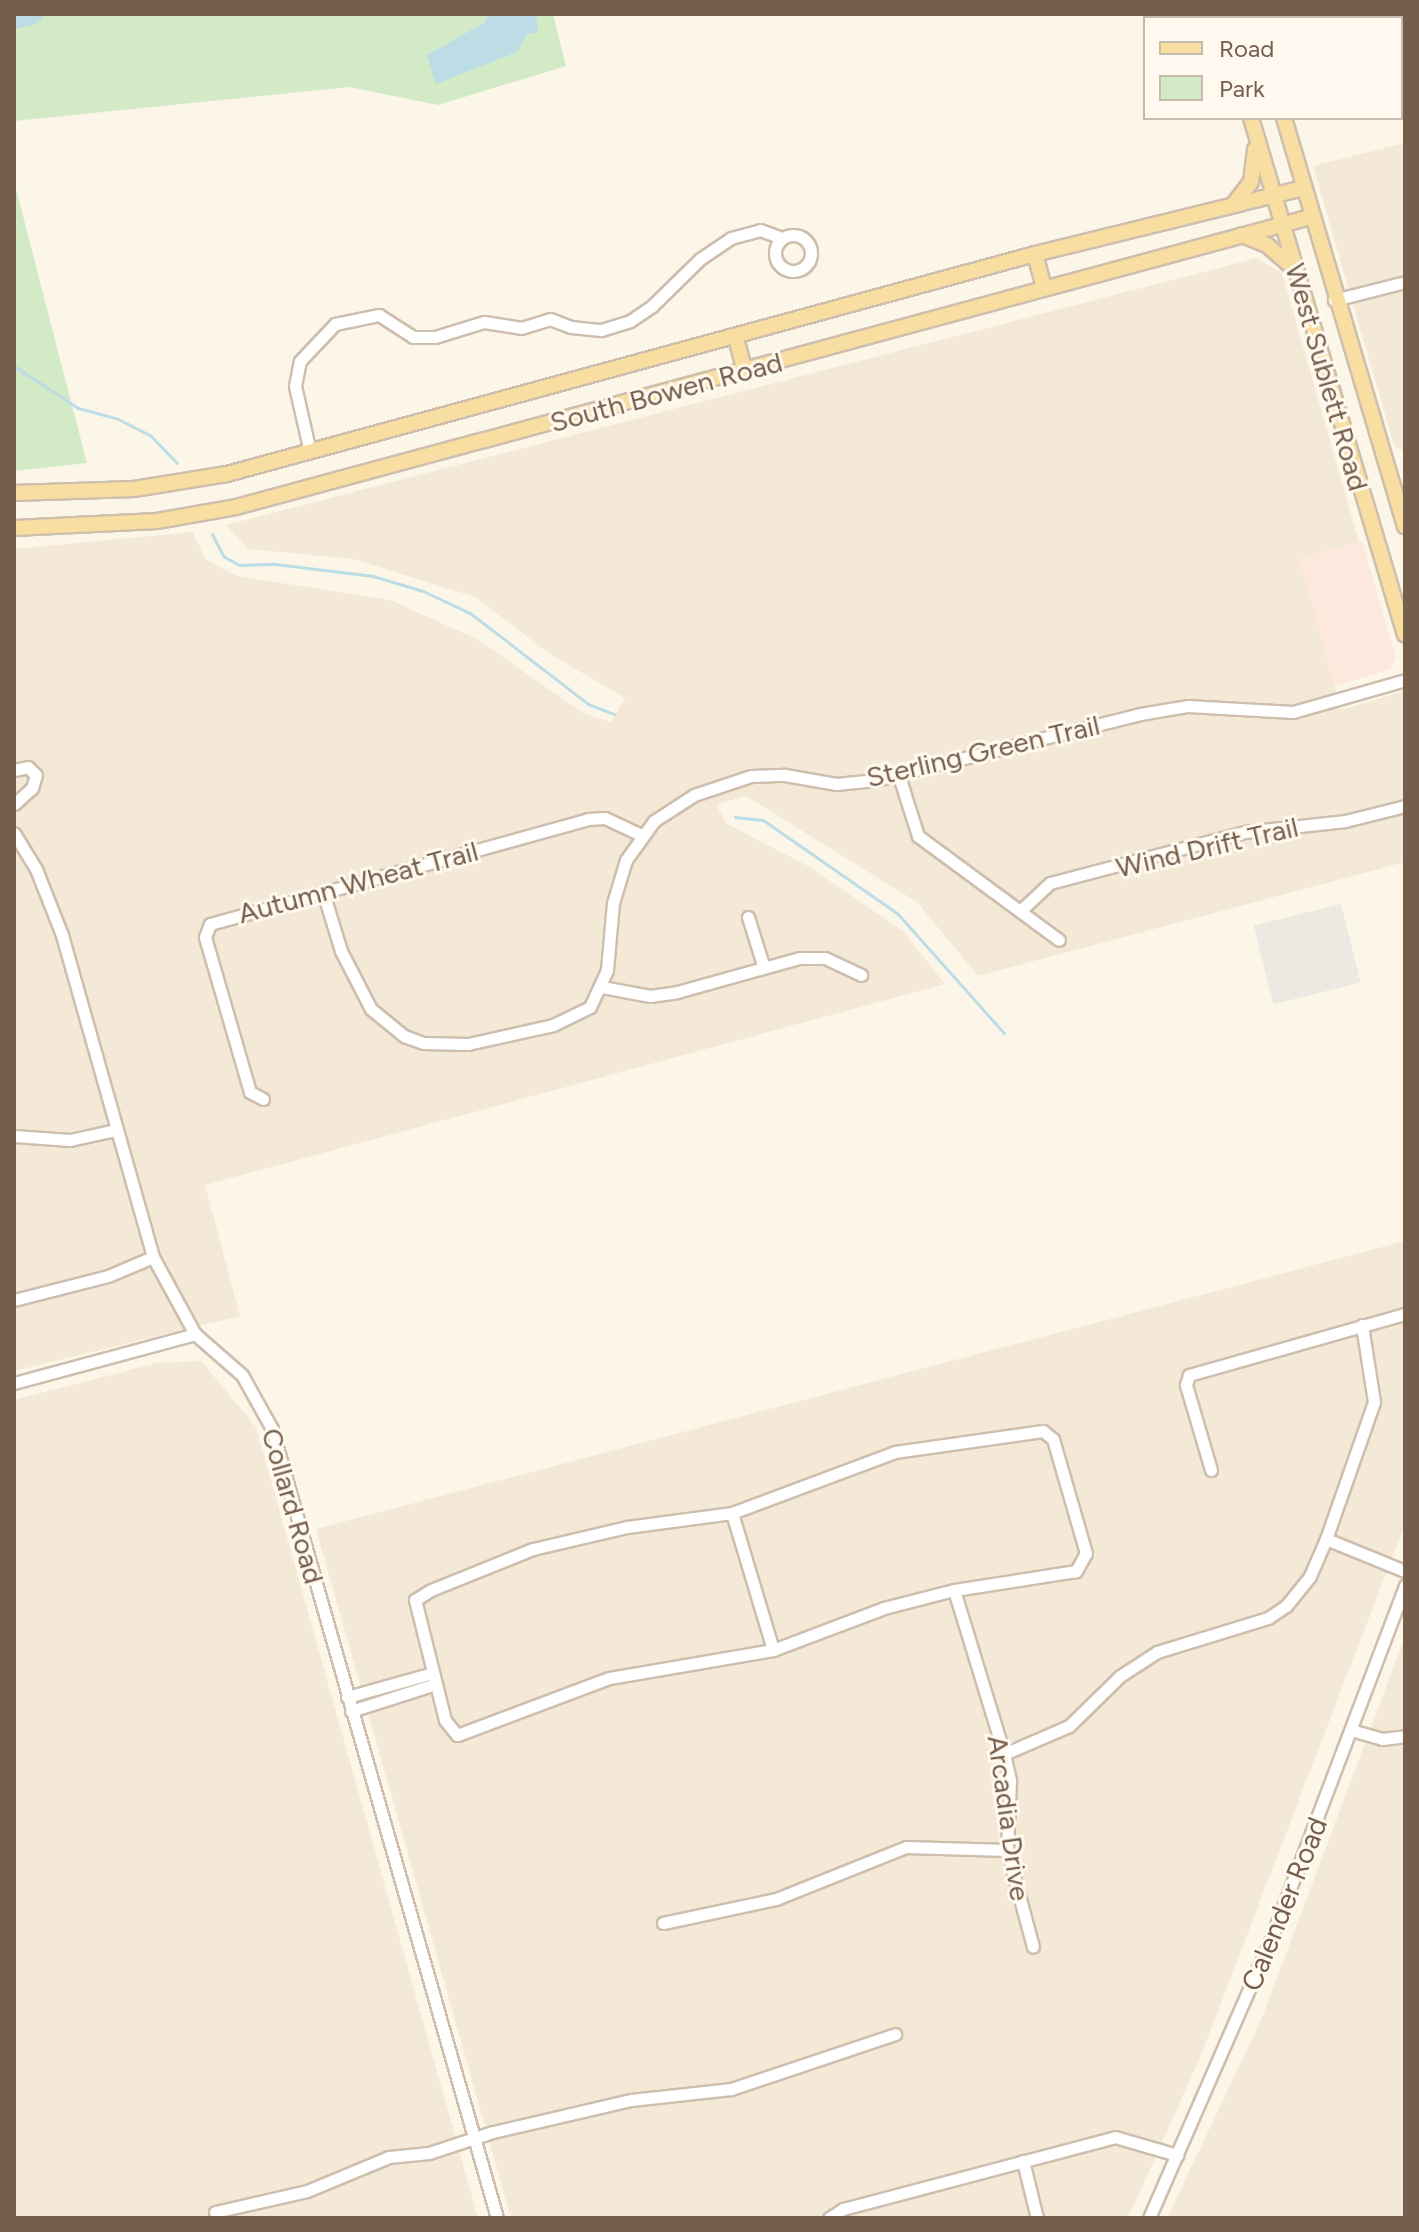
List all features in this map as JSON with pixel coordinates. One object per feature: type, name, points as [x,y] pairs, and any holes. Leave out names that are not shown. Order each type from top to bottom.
[{"type":"main road","name":"West Sublett Road","points":[[1285,120],[1334,300],[1405,526]]},
{"type":"main road","name":"West Sublett Road","points":[[1253,123],[1405,635]]},
{"type":"main road","points":[[1232,207],[1251,182],[1253,123]]},
{"type":"main road","name":"South Bowen Road","points":[[14,493],[183,484],[736,338],[1035,254],[1303,188]]},
{"type":"main road","name":"South Bowen Road","points":[[14,528],[114,525],[208,513],[1311,217]]},
{"type":"main road","points":[[1241,235],[1281,254],[1296,272]]},
{"type":"main road","points":[[1035,254],[1044,287]]},
{"type":"main road","points":[[736,338],[745,371]]},
{"type":"street","points":[[310,452],[295,386],[300,361],[335,324],[379,315],[413,337],[435,337],[484,322],[521,328],[550,319],[571,327],[601,330],[630,321],[652,306],[700,259],[731,238],[760,230],[782,238]]},
{"type":"street","points":[[1334,300],[1405,282]]},
{"type":"street","name":"Sterling Green Trail","points":[[602,987],[616,886],[641,835],[694,795],[751,776],[785,775],[836,784],[899,776],[1140,714],[1188,706],[1293,712],[1405,680]]},
{"type":"street","points":[[14,770],[28,767],[36,775],[32,788],[14,804]]},
{"type":"street","points":[[899,776],[918,836],[1059,940]]},
{"type":"street","name":"Wind Drift Trail","points":[[1020,911],[1050,883],[1255,830],[1345,821],[1405,806]]},
{"type":"street","name":"Autumn Wheat Trail","points":[[263,1099],[250,1092],[205,937],[217,921],[588,819],[605,818],[641,835]]},
{"type":"street","name":"Collard Road","points":[[14,833],[55,914],[153,1257],[195,1334],[237,1369],[262,1404],[497,2218]]},
{"type":"street","points":[[323,892],[361,996],[389,1026],[413,1040],[468,1044],[553,1025],[590,1007],[602,987],[650,996],[800,958],[825,958],[861,975]]},
{"type":"street","points":[[748,917],[764,968]]},
{"type":"street","points":[[14,1136],[70,1140],[116,1130]]},
{"type":"street","points":[[14,1300],[108,1276],[153,1257]]},
{"type":"street","points":[[1211,1470],[1186,1385],[1189,1375],[1405,1314]]},
{"type":"street","points":[[1004,1754],[1069,1726],[1120,1676],[1157,1652],[1268,1618],[1286,1606],[1310,1576],[1326,1539],[1374,1402],[1362,1325]]},
{"type":"street","points":[[14,1383],[195,1334]]},
{"type":"street","points":[[1043,1431],[1053,1439],[1086,1553],[1076,1571],[954,1590],[884,1608],[773,1650],[609,1678],[457,1735],[445,1720],[415,1600],[431,1590],[533,1549],[627,1527],[732,1513],[895,1452],[1043,1431]]},
{"type":"street","points":[[732,1513],[773,1650]]},
{"type":"street","points":[[1326,1539],[1405,1571]]},
{"type":"street","name":"Calender Road","points":[[1149,2218],[1267,1950],[1405,1585]]},
{"type":"street","name":"Arcadia Drive","points":[[954,1590],[974,1642],[1010,1781],[1007,1850],[1033,1947]]},
{"type":"street","points":[[347,1697],[435,1678]]},
{"type":"street","points":[[351,1711],[435,1678]]},
{"type":"street","points":[[1351,1730],[1382,1739],[1405,1736]]},
{"type":"street","points":[[663,1923],[776,1899],[906,1847],[1007,1850]]},
{"type":"street","points":[[215,2212],[272,2202],[307,2191],[372,2161],[429,2153],[631,2100],[731,2089],[895,2034]]},
{"type":"street","points":[[829,2218],[843,2209],[1115,2137],[1177,2155]]},
{"type":"street","points":[[1023,2161],[1037,2218]]},
{"type":"shaded area","points":[[1276,14],[1373,14],[1325,16]]},
{"type":"shaded area","points":[[1405,143],[1403,451],[1394,445],[1313,166]]},
{"type":"shaded area","points":[[1257,258],[1282,273],[1359,542],[1300,559],[1341,710],[1405,691],[1405,862],[978,976],[917,902],[746,796],[716,805],[727,824],[808,866],[903,931],[945,984],[205,1185],[240,1316],[14,1371],[14,549],[193,532],[205,559],[237,576],[390,600],[477,639],[583,713],[611,722],[625,698],[550,654],[475,597],[353,559],[248,549],[226,525]]},
{"type":"shaded area","points":[[1362,541],[1396,658],[1390,669],[1335,686],[1299,559]]},
{"type":"shaded area","points":[[1341,904],[1361,983],[1273,1004],[1254,926]]},
{"type":"shaded area","points":[[1405,1241],[1405,1524],[1199,2060],[1128,2218],[511,2218],[316,1529]]},
{"type":"shaded area","points":[[201,1361],[256,1427],[478,2218],[14,2218],[14,1400],[157,1363]]},
{"type":"shaded area","points":[[1405,1637],[1405,2218],[1167,2218],[1262,2018]]},
{"type":"green space","points":[[14,14],[553,14],[566,66],[438,105],[349,87],[14,121]]},
{"type":"green space","points":[[14,181],[69,394],[87,463],[14,471]]},
{"type":"water","points":[[489,14],[536,14],[538,32],[527,34],[517,52],[436,84],[427,55],[484,23]]},
{"type":"waterway","points":[[14,19],[33,14]]},
{"type":"waterway","points":[[14,366],[78,408],[116,418],[151,436],[177,463]]},
{"type":"waterway","points":[[212,534],[223,556],[239,565],[275,564],[373,576],[423,591],[470,613],[588,704],[614,714]]},
{"type":"waterway","points":[[735,817],[763,820],[897,913],[1004,1033]]}]
